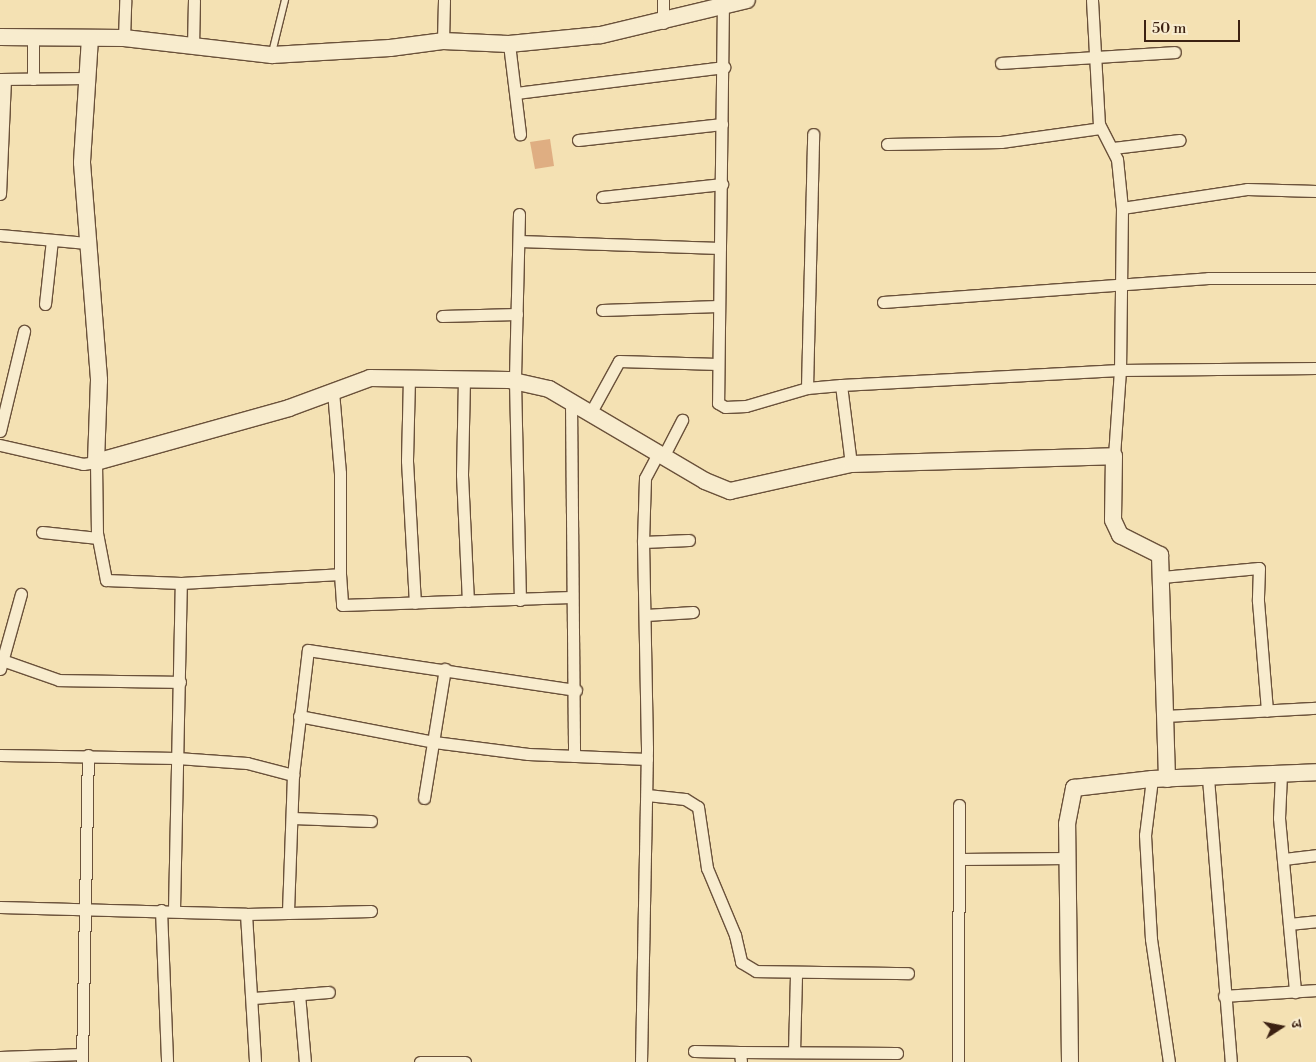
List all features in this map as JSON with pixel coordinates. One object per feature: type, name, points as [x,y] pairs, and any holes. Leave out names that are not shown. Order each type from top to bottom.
[{"type":"street","points":[[124,38],[125,0]]},
{"type":"street","points":[[193,47],[194,0]]},
{"type":"street","points":[[442,41],[444,0]]},
{"type":"street","points":[[663,0],[663,23]]},
{"type":"street","points":[[0,37],[124,38],[272,55],[390,48],[442,41],[509,44],[601,35],[663,23],[723,4],[747,0]]},
{"type":"street","points":[[1092,0],[1100,128],[1113,148],[1122,208],[1120,370],[1114,456],[1114,520],[1120,535],[1131,544],[1153,549],[1160,555],[1162,577],[1166,716],[1160,779],[1145,835],[1151,930],[1169,1062]]},
{"type":"street","points":[[723,4],[724,67],[718,306],[718,403],[725,407],[746,406],[807,388],[841,385],[1120,370],[1316,368]]},
{"type":"street","points":[[33,37],[33,80]]},
{"type":"street","points":[[90,38],[82,163],[99,380],[96,462],[98,538],[106,580],[181,583],[340,574]]},
{"type":"street","points":[[509,44],[520,134]]},
{"type":"street","points":[[1001,63],[1175,52]]},
{"type":"street","points":[[516,93],[724,67]]},
{"type":"street","points":[[0,194],[2,79],[88,78]]},
{"type":"street","points":[[578,140],[722,124]]},
{"type":"street","points":[[887,144],[1001,142],[1100,128]]},
{"type":"street","points":[[807,388],[813,134]]},
{"type":"street","points":[[1113,148],[1180,140]]},
{"type":"street","points":[[602,198],[722,184]]},
{"type":"street","points":[[1122,208],[1247,189],[1316,190]]},
{"type":"street","points":[[519,214],[515,381],[520,600]]},
{"type":"street","points":[[0,233],[87,243]]},
{"type":"street","points":[[45,304],[52,240]]},
{"type":"street","points":[[519,241],[720,248]]},
{"type":"street","points":[[883,302],[1122,286],[1208,278],[1316,278]]},
{"type":"street","points":[[602,310],[718,306]]},
{"type":"street","points":[[442,316],[517,314]]},
{"type":"street","points":[[0,431],[24,330]]},
{"type":"street","points":[[591,412],[620,361],[718,364]]},
{"type":"street","points":[[0,444],[83,464],[96,462],[289,408],[370,378],[409,378],[515,381],[549,389],[591,412],[660,456],[730,491],[851,464],[1114,456]]},
{"type":"street","points":[[409,378],[407,462],[415,603]]},
{"type":"street","points":[[464,379],[462,475],[468,601]]},
{"type":"street","points":[[841,385],[851,464]]},
{"type":"street","points":[[333,392],[340,472],[340,574],[342,605],[572,597]]},
{"type":"street","points":[[572,401],[572,597],[576,690],[574,756]]},
{"type":"street","points":[[641,1062],[647,795],[646,615],[643,542],[645,478],[682,420]]},
{"type":"street","points":[[42,532],[98,538]]},
{"type":"street","points":[[643,542],[689,540]]},
{"type":"street","points":[[1162,577],[1259,568],[1267,711]]},
{"type":"street","points":[[174,910],[181,583]]},
{"type":"street","points":[[21,594],[1,664],[59,680],[180,682]]},
{"type":"street","points":[[646,615],[694,612]]},
{"type":"street","points":[[288,913],[293,775],[308,650],[576,690]]},
{"type":"street","points":[[424,798],[445,669]]},
{"type":"street","points":[[1166,716],[1316,708]]},
{"type":"street","points":[[299,716],[434,742],[574,756],[647,759]]},
{"type":"street","points":[[0,756],[88,755],[177,758],[247,763],[293,775]]},
{"type":"street","points":[[0,1057],[82,1058],[83,909],[88,755]]},
{"type":"street","points":[[1070,1062],[1067,824],[1074,788],[1160,779],[1316,772]]},
{"type":"street","points":[[1281,774],[1279,818],[1295,992]]},
{"type":"street","points":[[1208,778],[1224,996],[1231,1062]]},
{"type":"street","points":[[647,795],[685,799],[698,806],[707,868],[732,927],[741,962],[756,971],[908,973]]},
{"type":"street","points":[[958,1062],[959,805]]},
{"type":"street","points":[[292,818],[372,821]]},
{"type":"street","points":[[1284,859],[1316,855]]},
{"type":"street","points":[[960,859],[1068,858]]},
{"type":"street","points":[[0,907],[174,910],[246,914],[370,911]]},
{"type":"street","points":[[161,910],[166,1062]]},
{"type":"street","points":[[246,914],[253,998],[255,1062]]},
{"type":"street","points":[[1289,924],[1316,921]]},
{"type":"street","points":[[794,1052],[796,973]]},
{"type":"street","points":[[1224,996],[1316,990]]},
{"type":"street","points":[[253,998],[329,992]]},
{"type":"street","points":[[299,994],[305,1062]]},
{"type":"street","points":[[694,1051],[741,1057],[794,1052],[897,1053]]},
{"type":"street","points":[[420,1062],[465,1062]]},
{"type":"lane","points":[[272,55],[285,0]]},
{"type":"building","points":[[550,139],[554,166],[535,169],[530,142]]}]
